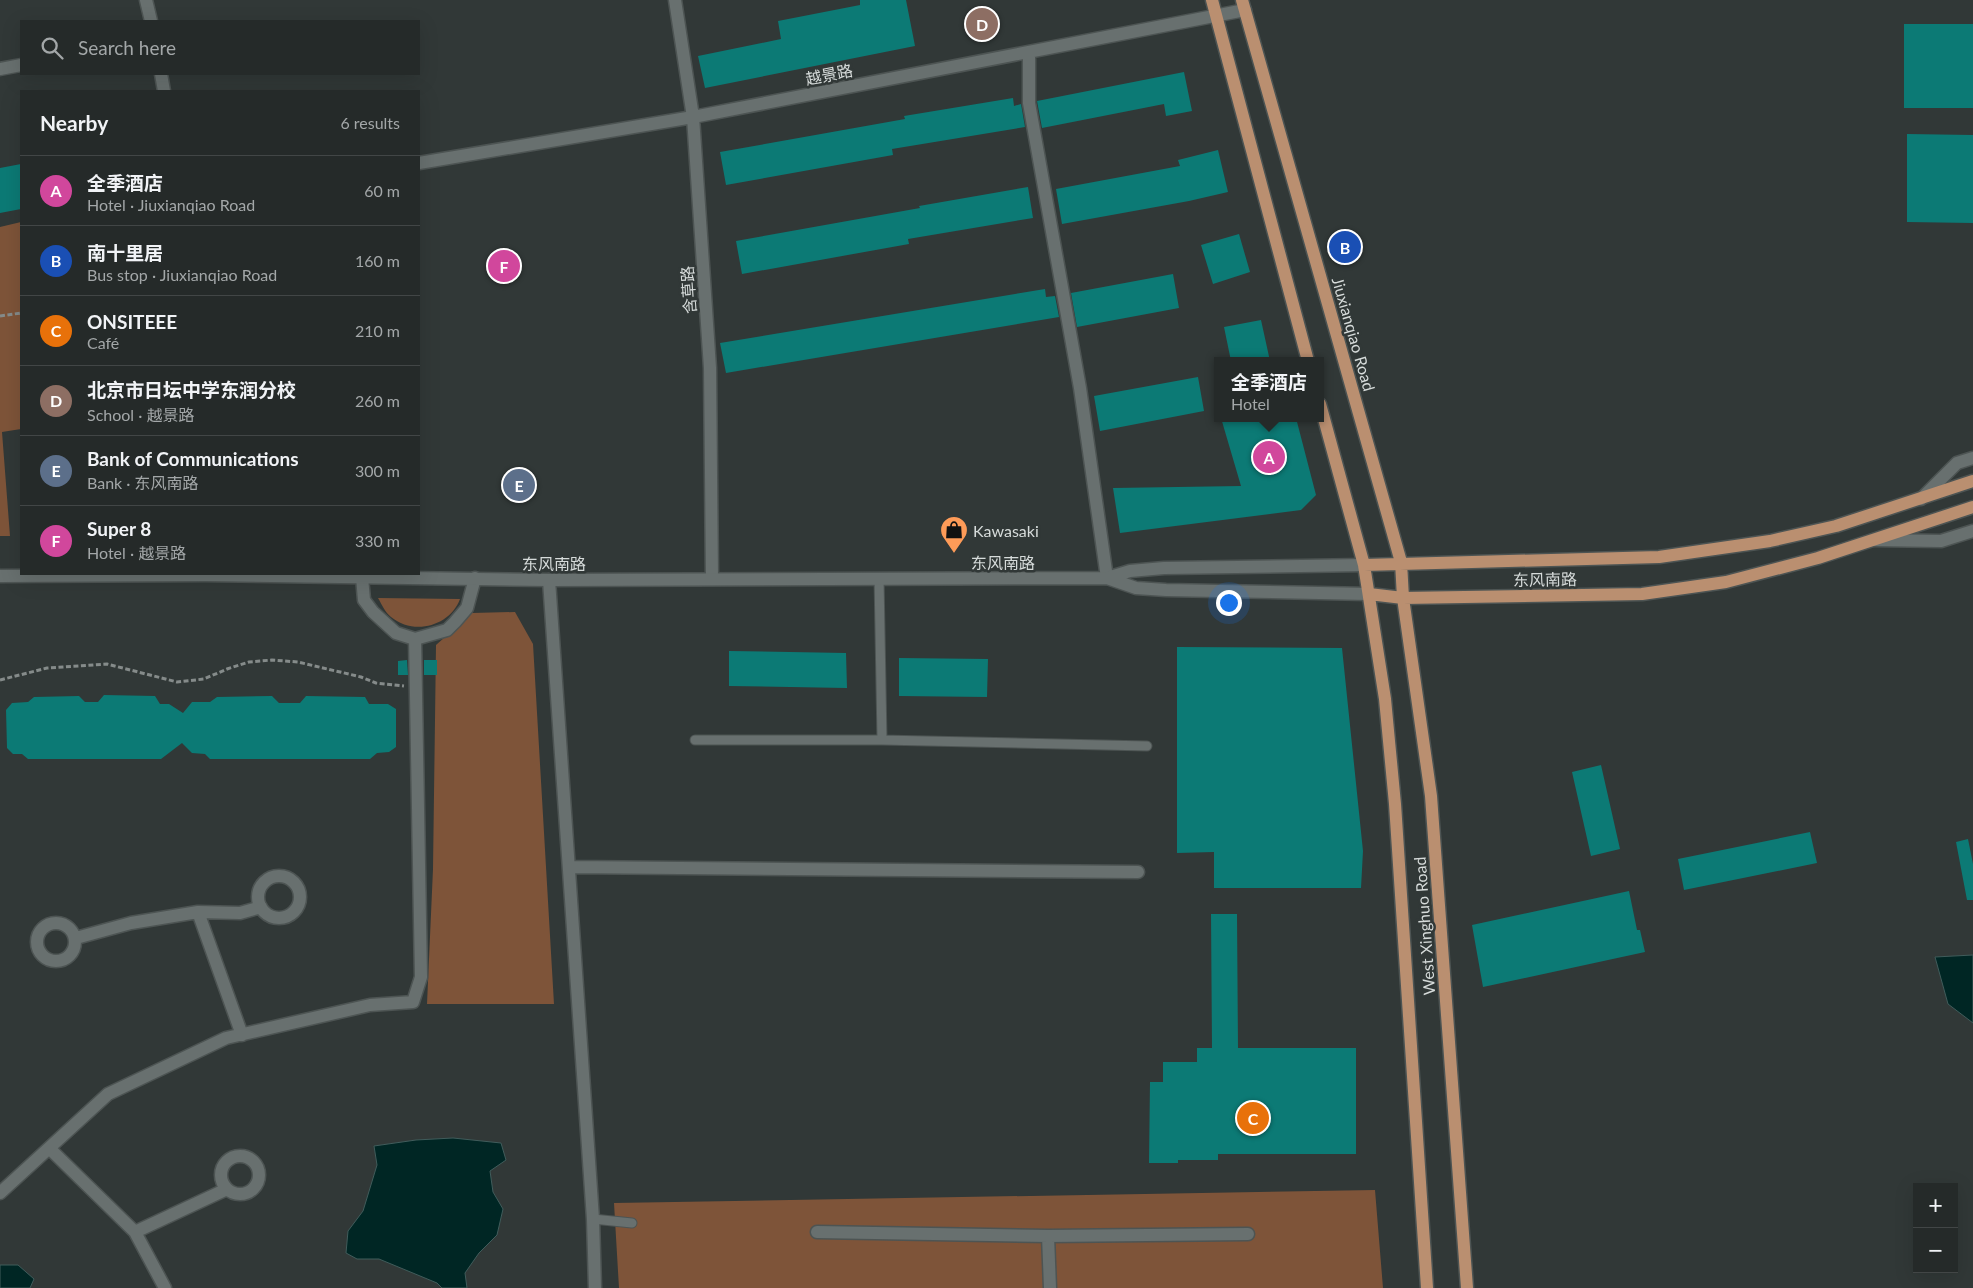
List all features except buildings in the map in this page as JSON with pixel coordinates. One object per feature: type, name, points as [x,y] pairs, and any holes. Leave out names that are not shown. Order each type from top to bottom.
[{"type":"main road","points":[[1212,0],[1307,357]]},
{"type":"main road","name":"Jiuxianqiao Road","points":[[1244,5],[1401,562]]},
{"type":"main road","points":[[1324,419],[1364,565]]},
{"type":"main road","name":"东风南路","points":[[1364,565],[1401,562],[1659,557],[1770,541],[1836,526],[1973,481]]},
{"type":"main road","name":"东风南路","points":[[1369,594],[1403,598],[1642,594],[1726,582],[1818,558],[1973,507]]},
{"type":"main road","name":"West Xinghuo Road","points":[[1401,562],[1403,598],[1431,796],[1467,1288]]},
{"type":"main road","name":"West Xinghuo Road","points":[[1364,565],[1385,699],[1395,804],[1428,1288]]},
{"type":"street","points":[[146,0],[151,20]]},
{"type":"street","name":"含草路","points":[[675,0],[693,117],[710,368],[712,579]]},
{"type":"street","name":"越景路","points":[[420,162],[693,117],[1216,16],[1244,5]]},
{"type":"street","points":[[1029,52],[1029,103],[1080,388],[1107,578]]},
{"type":"street","points":[[0,69],[20,65]]},
{"type":"street","points":[[161,75],[164,90]]},
{"type":"street","points":[[1921,499],[1957,463],[1973,458]]},
{"type":"street","points":[[1875,540],[1940,541],[1973,532]]},
{"type":"street","name":"东风南路","points":[[257,575],[549,580],[1107,578],[1130,571],[1164,568],[1364,565]]},
{"type":"street","name":"东风南路","points":[[0,576],[102,575]]},
{"type":"street","points":[[362,577],[364,600],[373,612],[396,633],[415,639],[447,630],[455,622],[467,608],[475,578]]},
{"type":"street","name":"东风南路","points":[[1107,578],[1136,588],[1166,590],[1369,594]]},
{"type":"street","points":[[549,580],[593,1219],[595,1288]]},
{"type":"street","points":[[0,1194],[108,1094],[226,1038],[370,1005],[413,1002],[421,977],[415,639]]},
{"type":"street","points":[[569,867],[1138,872]]},
{"type":"street","points":[[76,938],[130,923],[198,912],[240,912],[261,907]]},
{"type":"street","points":[[198,912],[242,1035]]},
{"type":"street","points":[[49,1148],[136,1232],[165,1288]]},
{"type":"street","points":[[136,1232],[227,1189]]},
{"type":"street","points":[[817,1232],[1048,1236],[1248,1234]]},
{"type":"street","points":[[1048,1236],[1050,1288]]},
{"type":"lane","points":[[879,578],[882,740]]},
{"type":"lane","points":[[695,740],[882,740],[1147,746]]},
{"type":"lane","points":[[593,1219],[632,1223]]},
{"type":"path","points":[[0,316],[20,312]]},
{"type":"path","points":[[0,680],[47,668],[107,664],[177,682],[204,679],[227,668],[249,662],[272,660],[298,662],[361,677],[376,683],[416,687]]},
{"type":"shaded area","points":[[20,222],[20,429],[2,432],[10,536],[0,536],[0,227]]},
{"type":"shaded area","points":[[378,598],[460,599],[455,608],[440,622],[420,627],[400,623],[391,617],[385,611]]},
{"type":"shaded area","points":[[515,612],[533,644],[554,1004],[427,1004],[433,869],[436,645],[472,613]]},
{"type":"shaded area","points":[[1375,1190],[1383,1288],[619,1288],[614,1203]]},
{"type":"water","points":[[1973,955],[1973,1023],[1948,1004],[1935,957]]},
{"type":"water","points":[[453,1138],[501,1143],[506,1160],[490,1171],[493,1192],[503,1209],[497,1235],[479,1253],[465,1273],[467,1288],[442,1288],[437,1283],[379,1259],[357,1259],[346,1253],[348,1231],[363,1211],[377,1165],[374,1146],[416,1140]]},
{"type":"water","points":[[0,1265],[18,1265],[34,1279],[30,1288],[0,1288]]},
{"type":"place","name":"北京市日坛中学东润分校","points":[[982,24]]},
{"type":"place","name":"南十里居","points":[[1345,247]]},
{"type":"place","name":"Super 8","points":[[504,266]]},
{"type":"place","name":"全季酒店","points":[[1269,457]]},
{"type":"place","name":"Bank of Communications","points":[[519,485]]},
{"type":"place","name":"Kawasaki","points":[[954,554]]},
{"type":"place","name":"ONSITEEE","points":[[1253,1118]]}]
